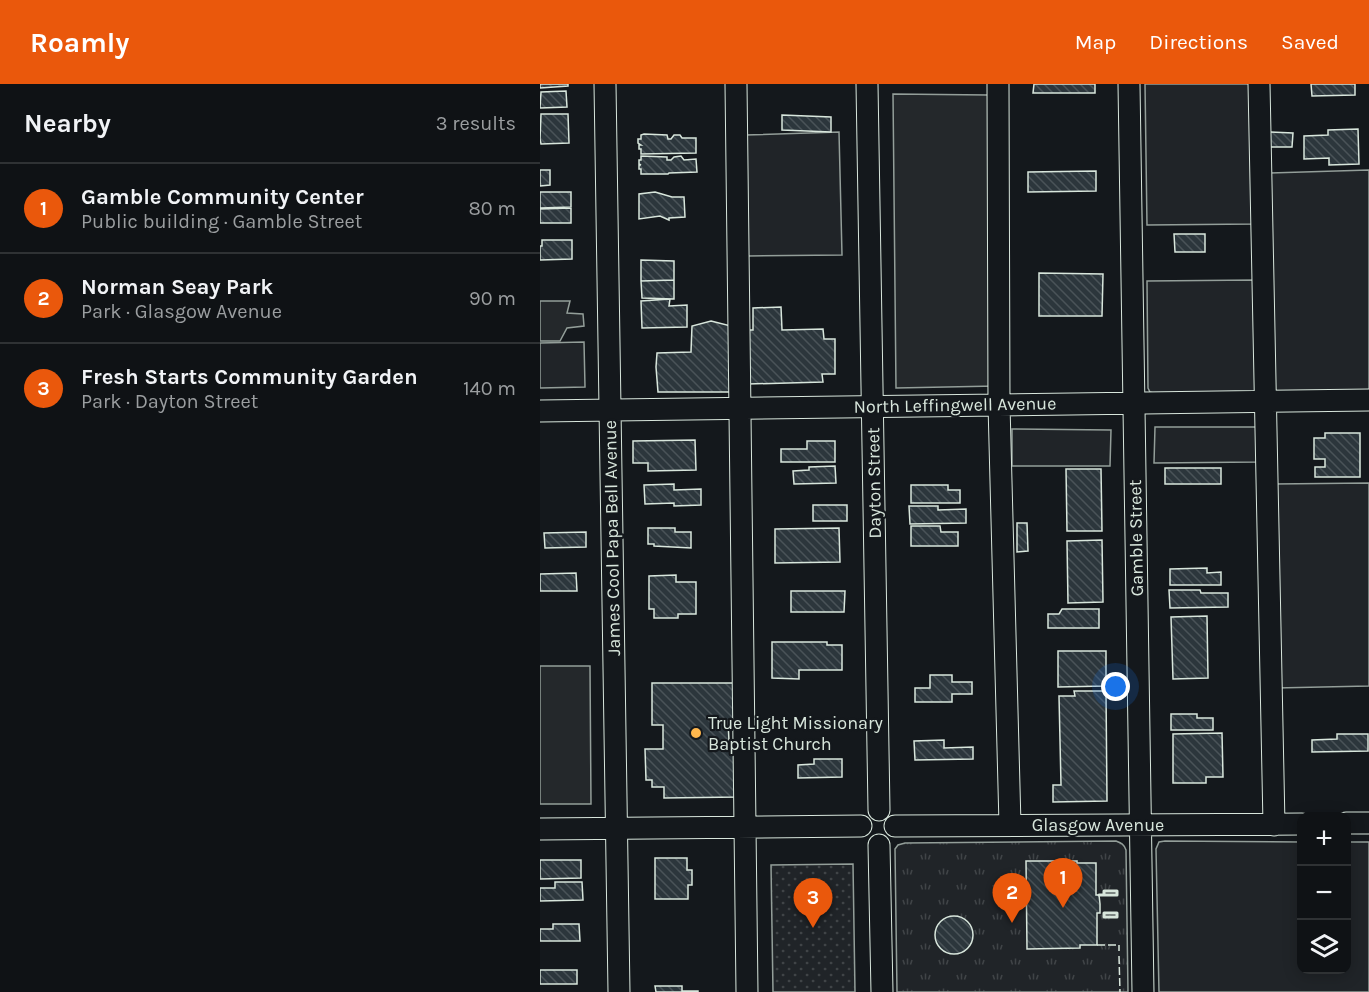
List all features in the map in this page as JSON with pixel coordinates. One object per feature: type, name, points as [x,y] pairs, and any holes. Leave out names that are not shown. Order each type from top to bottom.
[{"type":"street","name":"James Cool Papa Bell Avenue","points":[[605,84],[619,992]]},
{"type":"street","points":[[736,84],[747,992]]},
{"type":"street","name":"Dayton Street","points":[[867,84],[879,810]]},
{"type":"street","points":[[998,84],[999,405],[1010,825]]},
{"type":"street","name":"Gamble Street","points":[[1129,84],[1143,992]]},
{"type":"street","points":[[1259,84],[1274,825]]},
{"type":"street","name":"North Leffingwell Avenue","points":[[540,411],[1369,400]]},
{"type":"street","points":[[879,810],[892,817],[895,826],[893,836],[885,843],[879,844],[868,841],[864,837],[861,826],[865,816],[879,810]]},
{"type":"street","points":[[1351,823],[1369,823]]},
{"type":"street","name":"Glasgow Avenue","points":[[895,826],[1297,824]]},
{"type":"street","points":[[540,829],[861,826]]},
{"type":"street","points":[[879,844],[882,992]]},
{"type":"green space","points":[[1145,84],[1252,84],[1254,224],[1147,225]]},
{"type":"green space","points":[[839,132],[842,255],[748,256],[745,135]]},
{"type":"green space","points":[[1369,170],[1369,390],[1269,392],[1267,173]]},
{"type":"green space","points":[[1256,280],[1257,392],[1157,394],[1150,392],[1148,388],[1147,281]]},
{"type":"green space","points":[[584,342],[585,387],[540,388],[540,343]]},
{"type":"green space","points":[[1155,427],[1257,427],[1257,462],[1154,463]]},
{"type":"green space","points":[[1012,429],[1111,430],[1110,466],[1012,466]]},
{"type":"green space","points":[[1369,483],[1369,686],[1276,688],[1274,484]]},
{"type":"green space","points":[[1116,841],[1126,850],[1128,992],[897,992],[895,849],[898,845],[905,843]]},
{"type":"green space","points":[[1159,842],[1297,842],[1297,974],[1351,974],[1351,842],[1369,842],[1369,992],[1159,992],[1156,849]]},
{"type":"green space","points":[[853,864],[855,992],[773,992],[771,865]]},
{"type":"shaded area","points":[[893,94],[988,95],[996,386],[896,388]]},
{"type":"shaded area","points":[[540,301],[570,301],[567,313],[583,314],[584,326],[567,328],[560,341],[540,341]]},
{"type":"shaded area","points":[[540,666],[590,666],[591,804],[540,804]]},
{"type":"building","points":[[540,84],[568,84],[568,86],[540,88]]},
{"type":"building","points":[[1034,84],[1095,84],[1095,93],[1033,93]]},
{"type":"building","points":[[1311,84],[1355,84],[1355,95],[1312,96]]},
{"type":"building","points":[[566,91],[567,107],[540,108],[541,92]]},
{"type":"building","points":[[541,114],[568,114],[569,143],[541,144]]},
{"type":"building","points":[[782,115],[831,117],[831,132],[782,130]]},
{"type":"building","points":[[1358,129],[1359,164],[1329,165],[1329,158],[1304,159],[1304,136],[1328,135],[1328,130]]},
{"type":"building","points":[[1267,132],[1293,133],[1292,147],[1267,147]]},
{"type":"building","points":[[641,135],[667,135],[668,139],[674,135],[680,135],[682,138],[696,138],[696,153],[641,154],[638,139],[641,139]]},
{"type":"building","points":[[641,156],[667,157],[667,160],[681,156],[684,160],[696,159],[697,172],[641,174],[639,160]]},
{"type":"building","points":[[540,170],[550,170],[550,185],[540,186]]},
{"type":"building","points":[[1096,171],[1096,191],[1028,192],[1028,172]]},
{"type":"building","points":[[540,192],[571,192],[571,207],[540,208]]},
{"type":"building","points":[[655,192],[672,197],[684,197],[685,217],[669,218],[669,220],[660,216],[639,219],[639,194]]},
{"type":"building","points":[[571,208],[571,223],[540,223],[540,209]]},
{"type":"building","points":[[1174,234],[1205,234],[1205,252],[1175,252]]},
{"type":"building","points":[[542,240],[572,240],[572,259],[540,260]]},
{"type":"building","points":[[641,260],[674,261],[674,280],[641,281]]},
{"type":"building","points":[[1039,273],[1103,274],[1102,316],[1039,316]]},
{"type":"building","points":[[674,280],[674,299],[642,298],[641,281]]},
{"type":"building","points":[[670,299],[669,306],[687,305],[687,327],[642,328],[641,301]]},
{"type":"building","points":[[781,307],[782,330],[823,329],[824,339],[835,339],[835,374],[822,374],[823,382],[748,384],[747,330],[753,330],[753,308]]},
{"type":"building","points":[[711,321],[731,326],[732,392],[658,392],[657,353],[691,352],[692,326]]},
{"type":"building","points":[[1325,433],[1360,433],[1360,477],[1315,477],[1315,467],[1325,467],[1325,459],[1314,459],[1314,438],[1325,438]]},
{"type":"building","points":[[695,440],[696,470],[648,471],[648,463],[633,463],[633,441]]},
{"type":"building","points":[[807,441],[835,441],[835,462],[781,462],[781,449],[807,449]]},
{"type":"building","points":[[835,466],[836,483],[794,484],[793,471],[809,470],[809,467]]},
{"type":"building","points":[[1165,468],[1221,468],[1221,484],[1165,484]]},
{"type":"building","points":[[1066,469],[1101,469],[1102,531],[1067,531]]},
{"type":"building","points":[[674,484],[674,490],[701,489],[701,505],[645,504],[644,485]]},
{"type":"building","points":[[911,485],[948,485],[948,490],[960,490],[960,503],[911,503]]},
{"type":"building","points":[[813,505],[847,505],[847,521],[813,521]]},
{"type":"building","points":[[909,506],[938,506],[938,510],[966,509],[966,523],[910,524]]},
{"type":"building","points":[[1017,523],[1027,523],[1028,551],[1017,552]]},
{"type":"building","points":[[911,526],[940,526],[941,532],[958,532],[958,546],[911,546]]},
{"type":"building","points":[[648,528],[675,528],[675,532],[691,532],[691,548],[648,544]]},
{"type":"building","points":[[839,528],[840,562],[775,563],[775,529]]},
{"type":"building","points":[[586,532],[586,547],[545,548],[544,533]]},
{"type":"building","points":[[1102,540],[1103,602],[1068,603],[1067,541]]},
{"type":"building","points":[[1207,568],[1207,573],[1221,572],[1221,585],[1170,585],[1170,569]]},
{"type":"building","points":[[576,573],[577,591],[540,591],[540,574]]},
{"type":"building","points":[[676,575],[676,582],[696,582],[696,614],[678,614],[678,618],[654,618],[654,609],[649,609],[649,576]]},
{"type":"building","points":[[1169,590],[1228,593],[1228,607],[1170,608]]},
{"type":"building","points":[[791,591],[845,591],[844,612],[791,612]]},
{"type":"building","points":[[1062,609],[1099,609],[1099,628],[1048,628],[1048,614],[1059,614]]},
{"type":"building","points":[[1207,616],[1208,678],[1173,679],[1171,617]]},
{"type":"building","points":[[772,642],[827,642],[827,645],[842,645],[842,670],[799,670],[799,679],[772,678]]},
{"type":"building","points":[[1058,651],[1106,651],[1106,686],[1058,687]]},
{"type":"building","points":[[930,675],[952,675],[952,682],[972,682],[972,694],[952,694],[952,702],[915,702],[915,688],[930,688]]},
{"type":"building","name":"True Light Missionary Baptist Church","points":[[652,683],[734,683],[734,721],[728,721],[729,741],[737,741],[738,797],[664,798],[664,787],[652,787],[652,780],[646,780],[645,749],[663,749],[663,725],[652,725]]},
{"type":"building","points":[[1074,691],[1106,691],[1107,801],[1053,802],[1053,785],[1061,785],[1059,696],[1075,696]]},
{"type":"building","points":[[1171,714],[1197,714],[1197,718],[1213,718],[1213,730],[1171,730]]},
{"type":"building","points":[[1222,733],[1223,777],[1206,777],[1206,783],[1173,783],[1173,734]]},
{"type":"building","points":[[1337,734],[1368,734],[1368,751],[1312,752],[1312,740],[1337,739]]},
{"type":"building","points":[[944,740],[944,748],[973,747],[973,759],[915,760],[914,741]]},
{"type":"building","points":[[814,759],[842,759],[842,777],[798,778],[798,765],[814,764]]},
{"type":"building","points":[[655,858],[687,858],[687,870],[692,870],[692,885],[688,885],[688,899],[655,899]]},
{"type":"building","points":[[540,860],[581,860],[581,878],[540,879]]},
{"type":"building","points":[[1026,861],[1096,863],[1096,895],[1099,895],[1100,904],[1100,913],[1097,913],[1097,945],[1080,945],[1080,948],[1027,949]]},
{"type":"building","points":[[555,882],[582,882],[583,900],[540,901],[540,888],[555,888]]},
{"type":"building","points":[[954,916],[968,921],[973,935],[968,949],[954,954],[940,949],[935,935],[940,921]]},
{"type":"building","points":[[553,924],[579,924],[580,941],[540,941],[540,929],[553,929]]},
{"type":"building","points":[[540,970],[577,970],[577,984],[540,984]]},
{"type":"building","points":[[655,986],[682,986],[682,991],[698,992],[656,992]]},
{"type":"fence","points":[[1097,945],[1119,945],[1119,951]]},
{"type":"fence","points":[[1119,956],[1120,992]]},
{"type":"wall","points":[[1099,895],[1117,895],[1117,891],[1104,891],[1104,895]]},
{"type":"wall","points":[[1104,913],[1117,913],[1117,917],[1104,917],[1104,913]]},
{"type":"place","name":"True Light Missionary Baptist Church","points":[[696,733]]},
{"type":"place","name":"Gamble Community Center","points":[[1063,908]]},
{"type":"place","name":"Norman Seay Park","points":[[1012,923]]},
{"type":"place","name":"Fresh Starts Community Garden","points":[[813,928]]}]
